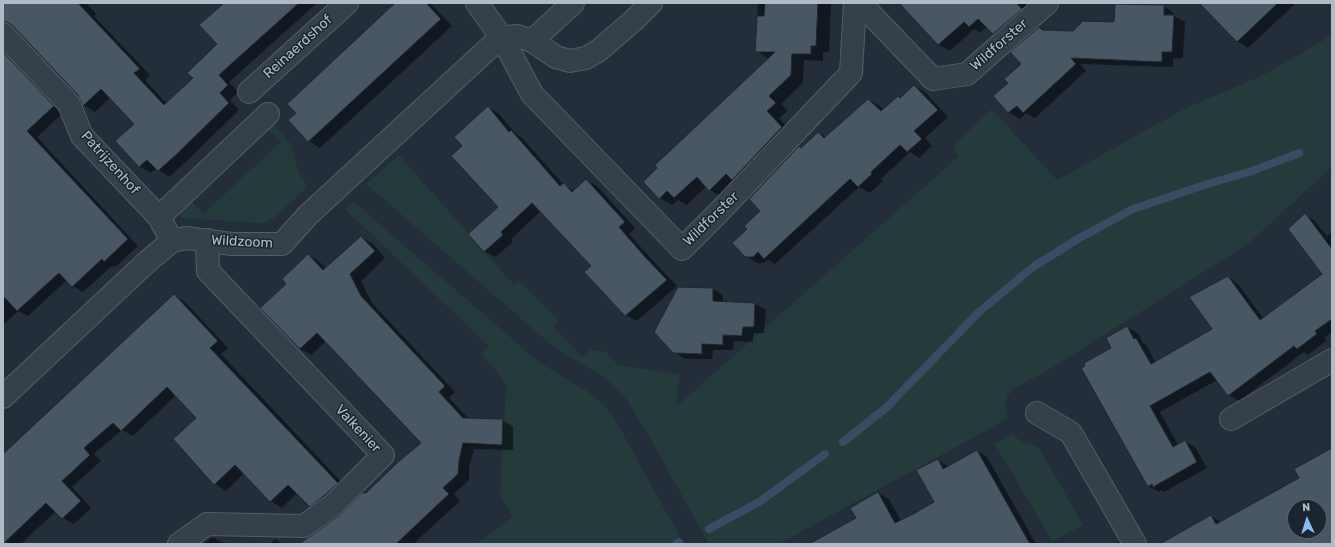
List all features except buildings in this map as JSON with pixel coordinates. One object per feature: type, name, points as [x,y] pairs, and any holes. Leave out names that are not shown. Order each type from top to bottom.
[{"type":"street","name":"Reinaerdshof","points":[[249,92],[347,3]]},
{"type":"street","points":[[477,3],[502,38],[517,36],[532,41],[556,57],[570,61],[586,58],[598,51],[633,21],[651,3]]},
{"type":"street","points":[[532,41],[573,3]]},
{"type":"street","name":"Wildforster","points":[[502,38],[532,94],[682,249],[851,73],[855,3]]},
{"type":"street","name":"Wildforster","points":[[860,3],[933,79],[966,74],[1047,3]]},
{"type":"street","name":"Patrijzenhof","points":[[3,34],[69,104],[82,136],[159,217],[172,241]]},
{"type":"street","name":"Wildzoom","points":[[172,241],[186,238],[232,244],[282,244],[308,215],[489,48],[502,38]]},
{"type":"street","points":[[159,217],[268,114]]},
{"type":"street","name":"Valkenier","points":[[179,544],[207,524],[304,526],[333,505],[383,455],[208,271],[207,240]]},
{"type":"street","points":[[3,398],[172,241]]},
{"type":"street","points":[[1231,419],[1331,363]]},
{"type":"street","points":[[1037,413],[1071,433],[1134,544]]},
{"type":"green space","points":[[1332,34],[1332,167],[1248,244],[1047,371],[1013,389],[1007,397],[1007,419],[779,544],[709,544],[647,433],[629,403],[619,390],[598,373],[548,342],[366,184],[399,155],[514,285],[519,281],[559,321],[553,327],[582,357],[590,350],[606,352],[618,365],[679,374],[677,406],[959,156],[952,147],[992,109],[1057,180],[1182,110],[1261,76]],"holes":[[[965,162],[1017,221],[1002,205]]]},
{"type":"green space","points":[[273,125],[291,144],[299,173],[305,181],[306,188],[274,218],[263,223],[180,218],[181,213],[192,202],[203,214],[281,142],[269,130]]},
{"type":"green space","points":[[354,202],[540,363],[587,391],[599,400],[612,414],[684,544],[477,544],[513,516],[500,497],[506,386],[497,372],[480,354],[489,346],[345,209]]},
{"type":"green space","points":[[1012,434],[1022,442],[1038,446],[1083,525],[1052,541],[995,444]]},
{"type":"waterway","points":[[843,442],[886,408],[979,312],[1033,267],[1081,237],[1133,209],[1204,185],[1252,171],[1299,153]]},
{"type":"waterway","points":[[709,529],[759,502],[825,454]]}]
